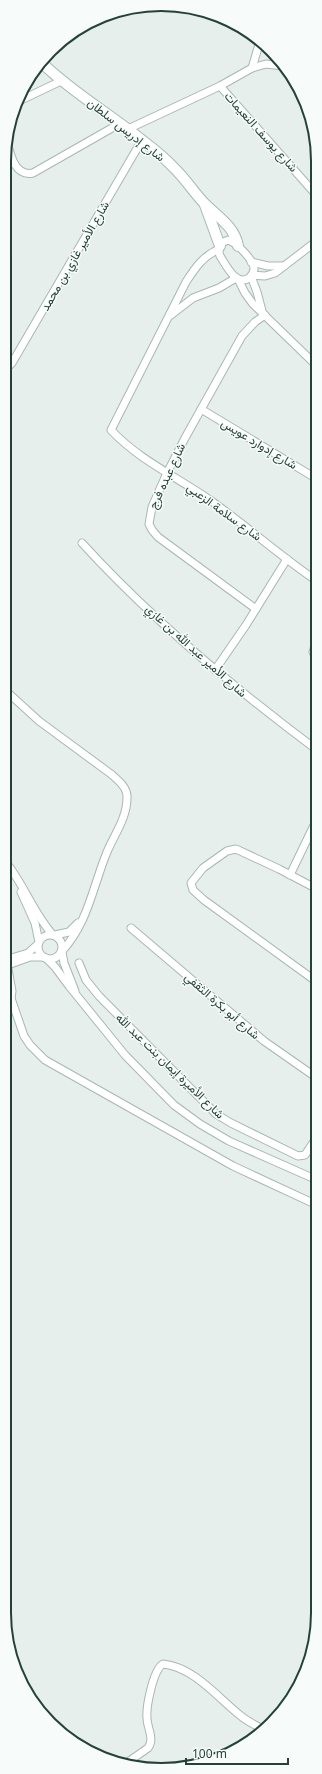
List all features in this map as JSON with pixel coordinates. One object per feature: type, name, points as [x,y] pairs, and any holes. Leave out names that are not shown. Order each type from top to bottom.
[{"type":"street","points":[[252,68],[258,47]]},
{"type":"street","points":[[11,152],[19,170],[28,174],[33,173],[123,126],[220,86],[252,68],[266,64],[276,65]]},
{"type":"street","name":"شارع إدريس سلطان","points":[[45,66],[62,81],[142,140],[178,171],[204,203],[222,218],[235,236],[238,246]]},
{"type":"street","points":[[24,98],[62,81]]},
{"type":"street","name":"شارع يوسف النعيمات","points":[[220,86],[311,189]]},
{"type":"street","name":"شارع الأمير غازي بن محمد","points":[[11,364],[142,140]]},
{"type":"street","name":"شارع إدريس سلطان","points":[[204,203],[219,247]]},
{"type":"street","points":[[169,317],[183,288],[194,270],[208,254],[228,240],[238,246],[254,268],[252,275],[263,313]]},
{"type":"street","points":[[169,317],[193,298],[237,279],[245,280],[252,275],[270,276],[286,266],[311,246]]},
{"type":"street","points":[[219,247],[222,260],[237,279],[245,293],[263,313],[311,359]]},
{"type":"street","points":[[251,262],[268,266],[286,266]]},
{"type":"street","name":"شارع عبده فرج","points":[[256,609],[158,537],[152,530],[149,518],[152,507],[167,473],[201,409],[242,336],[263,313]]},
{"type":"street","name":"شارع سلامة الزعبي","points":[[169,317],[111,430],[119,438],[167,473],[209,500],[311,577]]},
{"type":"street","name":"شارع إدوارد عويس","points":[[201,409],[311,475]]},
{"type":"street","name":"شارع الأمير عبد الله بن غازي","points":[[82,543],[126,588],[215,670],[246,696],[311,745]]},
{"type":"street","points":[[215,670],[256,609],[287,559]]},
{"type":"street","points":[[11,695],[39,721],[111,774],[120,782],[126,792],[127,798],[126,809],[106,854],[89,906],[76,933],[56,958],[33,956],[11,960]]},
{"type":"street","points":[[290,875],[311,831]]},
{"type":"street","points":[[311,886],[241,851],[231,849],[203,868],[191,883],[193,890],[204,900],[311,978]]},
{"type":"street","points":[[11,869],[41,920],[60,940],[62,952]]},
{"type":"street","points":[[11,876],[20,889],[33,917],[37,929],[39,951],[44,958]]},
{"type":"street","points":[[11,959],[28,953],[45,936],[64,934],[73,929],[89,906]]},
{"type":"street","name":"شارع أبو بكرة الثقفي","points":[[131,928],[264,1041],[311,1074]]},
{"type":"street","name":"شارع الأميرة إيمان بنت عبد الله","points":[[62,952],[64,963],[75,993]]},
{"type":"street","name":"شارع الأميرة إيمان بنت عبد الله","points":[[44,958],[53,964],[125,1055],[162,1093],[187,1115],[229,1141],[311,1177]]},
{"type":"street","name":"شارع الأميرة إيمان بنت عبد الله","points":[[79,962],[86,980],[99,996],[221,1118],[298,1156],[305,1155],[311,1146]]},
{"type":"street","points":[[11,987],[11,998],[24,1036],[30,1045],[45,1060],[234,1166],[311,1202]]},
{"type":"street","points":[[131,1760],[150,1745],[151,1741],[146,1716],[147,1705],[158,1670],[163,1664],[178,1669],[199,1680],[242,1717],[259,1727]]}]
